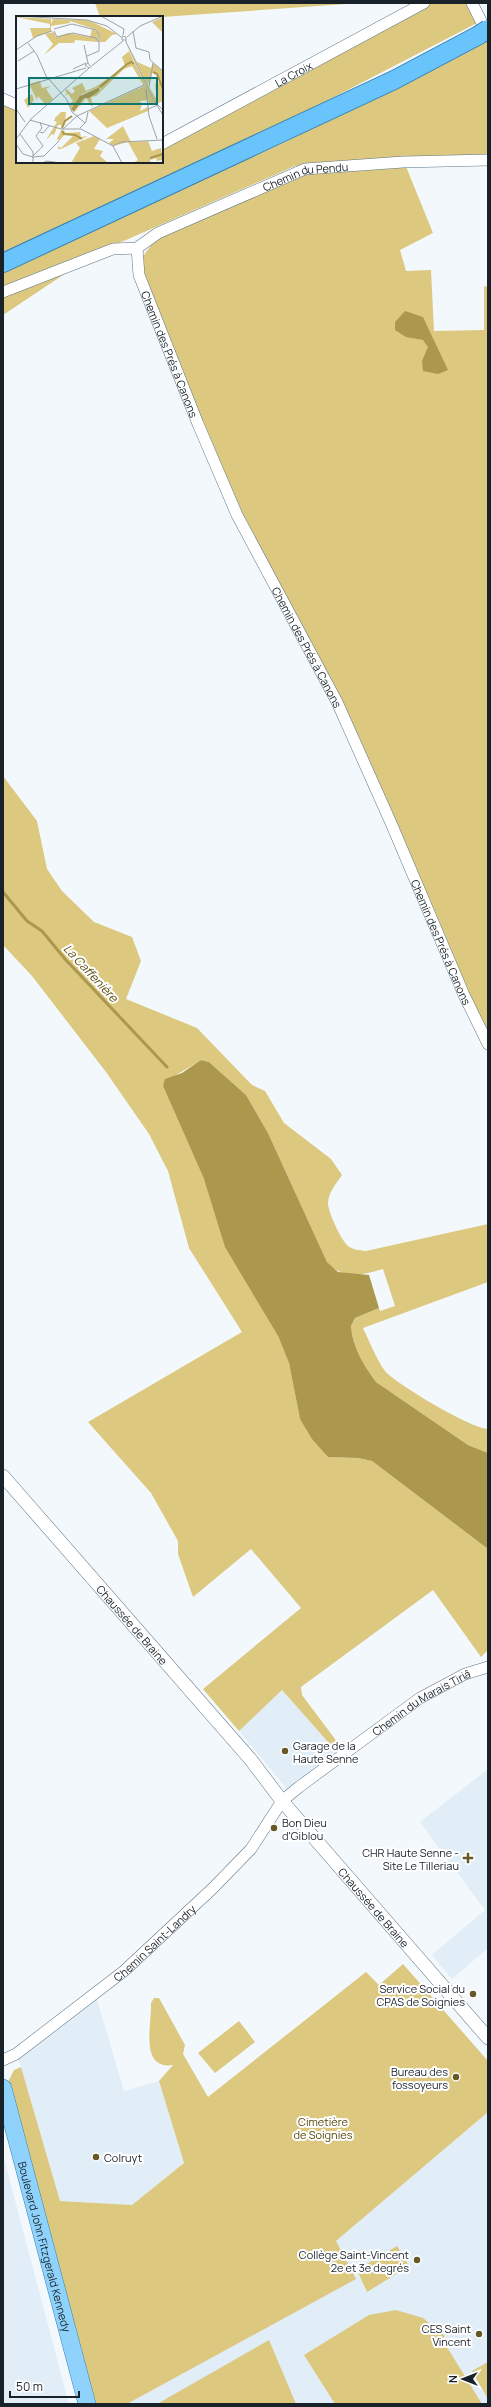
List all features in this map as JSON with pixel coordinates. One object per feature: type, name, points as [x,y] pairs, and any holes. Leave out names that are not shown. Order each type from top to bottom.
[{"type":"highway","points":[[3,263],[394,80],[485,33]]},
{"type":"main road","name":"Boulevard John Fitzgerald Kennedy","points":[[3,2088],[87,2404]]},
{"type":"main road","name":"Boulevard John Fitzgerald Kennedy","points":[[3,2129],[76,2404]]},
{"type":"street","name":"La Croix","points":[[163,143],[424,3]]},
{"type":"street","points":[[472,3],[485,33]]},
{"type":"street","points":[[3,99],[16,105]]},
{"type":"street","name":"Chemin du Pendu","points":[[137,248],[158,233],[305,169],[403,162],[488,160]]},
{"type":"street","points":[[3,292],[113,249],[137,248]]},
{"type":"street","name":"Chemin des Prés à Canons","points":[[137,248],[139,275],[146,295],[236,515],[337,702],[391,823],[464,995],[488,1044]]},
{"type":"street","name":"Chaussée de Braine","points":[[3,1476],[252,1760],[261,1775],[282,1801],[488,2038]]},
{"type":"street","name":"Chaussée de Braine","points":[[3,1486],[245,1763],[261,1775]]},
{"type":"street","name":"Chemin du Marais Tiriâ","points":[[282,1801],[420,1698],[465,1674],[488,1667]]},
{"type":"street","name":"Chemin Saint-Landry","points":[[3,2060],[16,2054],[124,1971],[232,1870],[251,1849],[282,1801]]},
{"type":"shaded area","points":[[405,311],[423,317],[448,370],[438,374],[423,371],[422,361],[428,347],[423,340],[406,337],[395,330],[395,322]]},
{"type":"shaded area","points":[[201,1060],[209,1062],[246,1095],[268,1133],[327,1262],[338,1272],[369,1275],[379,1308],[355,1318],[351,1326],[359,1356],[376,1382],[468,1445],[488,1453],[488,1549],[372,1461],[358,1458],[328,1457],[312,1439],[300,1419],[289,1363],[278,1336],[225,1247],[204,1179],[163,1086],[165,1079],[182,1073]]},
{"type":"shaded area","points":[[282,1690],[336,1751],[287,1789],[239,1731]]},
{"type":"shaded area","name":"CHR Haute Senne - Site Le Tilleriau","points":[[488,1769],[488,1948],[452,1979],[432,1955],[485,1910],[420,1822]]},
{"type":"shaded area","points":[[96,1996],[124,2091],[159,2081],[184,2163],[132,2205],[60,2201],[18,2057]]},
{"type":"shaded area","name":"Collège Saint-Vincent 2e et 3e degrés","points":[[488,2112],[488,2404],[127,2404],[355,2279],[336,2241]]},
{"type":"shaded area","points":[[3,2155],[69,2404],[3,2404]]},
{"type":"green space","points":[[95,3],[361,3],[163,17],[100,16]]},
{"type":"green space","points":[[429,3],[469,3],[479,22],[278,126],[3,253],[3,104],[16,110],[16,163],[163,163],[163,148]]},
{"type":"green space","points":[[488,39],[488,156],[409,158],[295,166],[126,240],[3,288],[3,271],[281,144]]},
{"type":"green space","points":[[405,164],[433,233],[400,250],[406,271],[431,270],[434,331],[484,330],[484,286],[488,287],[488,1036],[339,702],[239,510],[145,288],[141,259],[157,237],[310,171]]},
{"type":"green space","points":[[84,261],[3,315],[3,295]]},
{"type":"green space","points":[[3,776],[37,821],[47,869],[62,891],[94,922],[132,937],[141,961],[126,999],[197,1028],[252,1085],[265,1091],[284,1123],[331,1159],[342,1175],[333,1188],[328,1203],[332,1219],[348,1246],[354,1249],[366,1251],[488,1224],[488,1282],[363,1328],[378,1359],[388,1374],[407,1388],[452,1415],[479,1427],[488,1429],[488,1453],[468,1445],[376,1382],[363,1363],[356,1348],[352,1333],[351,1326],[355,1318],[379,1308],[380,1311],[395,1306],[383,1269],[368,1273],[346,1274],[339,1272],[327,1262],[268,1133],[246,1095],[209,1062],[201,1060],[176,1075],[163,1086],[258,1301],[278,1336],[289,1363],[300,1419],[328,1457],[358,1458],[372,1461],[488,1549],[488,1650],[481,1657],[433,1590],[301,1687],[302,1695],[341,1747],[336,1751],[282,1690],[239,1731],[203,1689],[301,1608],[251,1549],[193,1597],[178,1554],[178,1541],[151,1493],[88,1422],[242,1332],[189,1248],[168,1171],[149,1134],[106,1072],[32,976],[3,945]]},
{"type":"green space","name":"Cimetière de Soignies","points":[[403,1964],[488,2061],[488,2112],[336,2241],[356,2279],[127,2404],[94,2404],[7,2084],[14,2070],[21,2067],[60,2201],[132,2205],[184,2163],[159,2081],[173,2065],[162,2065],[155,2060],[151,2053],[149,2033],[151,2003],[154,1998],[159,1998],[185,2045],[183,2054],[208,2097],[366,1972],[379,1985]]},
{"type":"green space","points":[[239,2021],[255,2042],[215,2073],[198,2053]]},
{"type":"green space","points":[[397,2246],[409,2266],[367,2292],[357,2270]]},
{"type":"green space","points":[[396,2310],[423,2318],[445,2336],[442,2339],[482,2404],[335,2404],[304,2355],[369,2315]]},
{"type":"green space","points":[[269,2340],[296,2404],[157,2404]]},
{"type":"green space","points":[[488,2362],[488,2399],[472,2371]]},
{"type":"waterway","name":"La Caffenière","points":[[3,892],[27,921],[42,931],[65,959],[167,1067]]},
{"type":"place","name":"Garage de la Haute Senne","points":[[285,1751]]},
{"type":"place","name":"Bon Dieu d'Giblou","points":[[274,1828]]},
{"type":"place","name":"CHR Haute Senne - Site Le Tilleriau","points":[[468,1858]]},
{"type":"place","name":"Service Social du CPAS de Soignies","points":[[473,1994]]},
{"type":"place","name":"Bureau des fossoyeurs","points":[[456,2077]]},
{"type":"place","name":"Colruyt","points":[[96,2157]]},
{"type":"place","name":"Collège Saint-Vincent 2e et 3e degrés","points":[[417,2260]]},
{"type":"place","name":"CES Saint Vincent","points":[[479,2334]]}]
